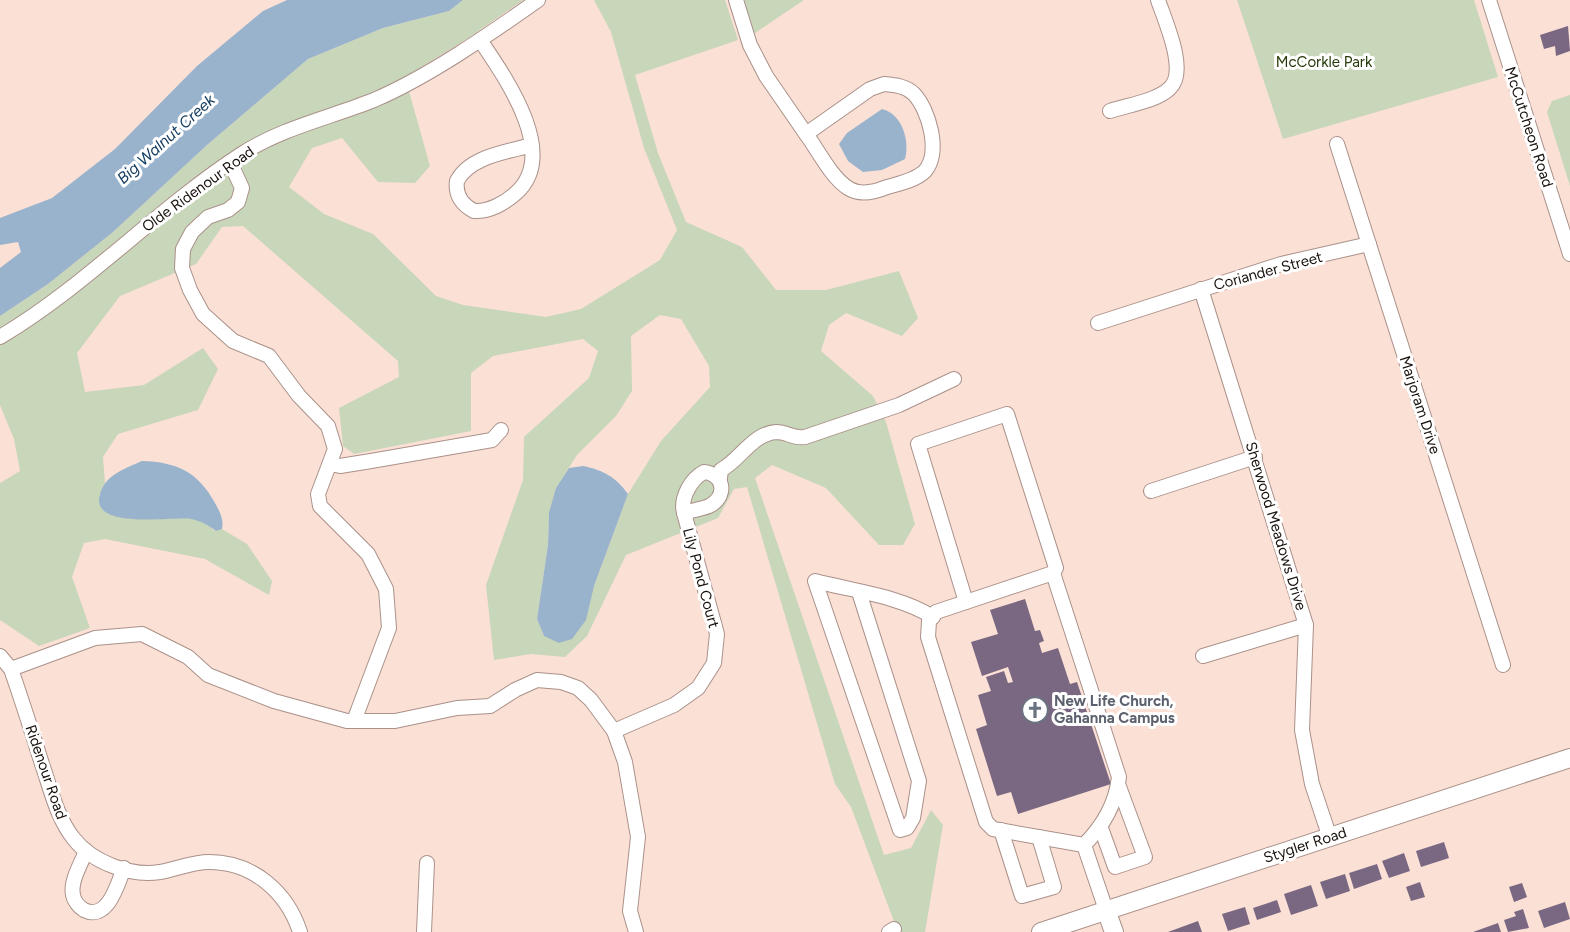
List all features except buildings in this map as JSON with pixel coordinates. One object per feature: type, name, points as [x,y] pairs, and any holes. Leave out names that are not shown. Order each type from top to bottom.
[{"type":"main road","name":"Stygler Road","points":[[1041,932],[1570,758]]},
{"type":"main road","points":[[1106,910],[1114,932]]},
{"type":"street","name":"Olde Ridenour Road","points":[[0,337],[40,313],[144,227],[230,162],[295,128],[375,100],[480,40],[538,0]]},
{"type":"street","points":[[736,0],[750,45],[766,76],[806,134],[848,189],[862,193],[910,180],[925,171],[933,155],[932,137],[922,106],[913,93],[900,85],[884,84],[870,89],[806,134]]},
{"type":"street","points":[[1110,111],[1159,95],[1171,87],[1178,74],[1176,58],[1158,0]]},
{"type":"street","name":"McCutcheon Road","points":[[1488,0],[1570,254]]},
{"type":"street","points":[[480,40],[498,65],[531,131],[532,145],[532,168],[524,184],[511,197],[495,207],[474,211],[462,203],[457,193],[457,180],[471,166],[483,159],[532,145]]},
{"type":"street","name":"Marjoram Drive","points":[[1337,144],[1503,665]]},
{"type":"street","points":[[230,162],[242,188],[238,202],[228,210],[208,217],[192,232],[183,249],[182,268],[189,290],[203,314],[233,341],[269,356],[299,396],[328,426],[334,449],[318,494],[320,506],[368,554],[386,589],[389,628],[354,722]]},
{"type":"street","name":"Coriander Street","points":[[1098,323],[1281,264],[1369,244]]},
{"type":"street","name":"Sherwood Meadows Drive","points":[[1201,289],[1306,625],[1302,730],[1312,784],[1330,838]]},
{"type":"street","points":[[720,478],[721,470],[733,464],[759,438],[775,432],[798,438],[805,437],[899,405],[954,379]]},
{"type":"street","points":[[966,602],[918,444],[1006,414],[1056,568],[1053,573],[966,602],[936,612],[929,621],[928,637],[986,822],[993,828],[1001,830],[1084,845]]},
{"type":"street","points":[[330,464],[340,466],[371,462],[492,440],[501,430]]},
{"type":"street","points":[[1151,491],[1255,457]]},
{"type":"street","name":"Lily Pond Court","points":[[614,730],[674,705],[699,688],[714,663],[717,634],[684,513],[684,497],[697,476],[704,472],[713,473],[720,478],[723,486],[720,495],[712,504],[684,513]]},
{"type":"street","points":[[1053,573],[1119,777],[1101,828],[1084,845]]},
{"type":"street","points":[[859,592],[919,781],[914,818],[907,828],[900,830],[815,581],[859,592],[915,606],[933,617]]},
{"type":"street","points":[[1203,656],[1306,625]]},
{"type":"street","points":[[11,669],[95,638],[141,634],[188,657],[208,675],[305,711],[354,722],[395,721],[457,708],[490,706],[514,690],[537,680],[561,681],[578,688],[591,699],[614,730],[625,762],[638,837],[630,911],[636,932]]},
{"type":"street","name":"Ridenour Road","points":[[0,656],[11,669],[59,816],[74,840],[101,861],[124,868],[159,873],[208,862],[230,864],[254,873],[273,886],[288,906],[300,932]]},
{"type":"street","points":[[1101,828],[1115,867],[1145,857],[1118,784]]},
{"type":"street","points":[[1001,830],[1022,896],[1054,886],[1039,837]]},
{"type":"street","points":[[1084,845],[1106,910]]},
{"type":"street","points":[[86,851],[74,882],[73,895],[77,904],[85,910],[94,912],[108,904],[124,868]]},
{"type":"street","points":[[424,932],[428,863]]},
{"type":"green space","points":[[463,0],[523,0],[470,37],[405,77],[430,166],[415,183],[378,182],[342,138],[312,148],[289,187],[324,214],[373,234],[436,296],[463,305],[546,317],[581,309],[660,260],[677,230],[644,148],[611,32],[594,0],[725,0],[738,40],[635,75],[658,153],[686,222],[742,247],[776,290],[826,290],[899,271],[918,318],[902,336],[846,313],[829,325],[821,351],[873,396],[886,422],[915,524],[903,545],[879,545],[826,488],[772,465],[755,478],[884,855],[911,848],[931,810],[943,825],[925,932],[898,932],[851,807],[835,784],[747,487],[734,489],[718,518],[626,555],[587,636],[565,657],[531,654],[494,660],[486,585],[523,480],[524,437],[589,378],[598,351],[583,339],[493,356],[471,373],[471,431],[354,454],[343,446],[339,408],[399,377],[398,361],[243,226],[222,227],[196,264],[120,296],[77,353],[85,392],[144,385],[203,348],[218,369],[198,410],[118,434],[103,457],[105,483],[99,496],[129,519],[189,518],[204,522],[215,531],[222,529],[247,544],[272,581],[269,595],[205,559],[105,539],[84,543],[72,577],[90,628],[39,646],[0,620],[0,483],[20,471],[14,439],[0,405],[0,316],[48,284],[113,232],[207,145],[308,59],[383,28],[449,11]],"holes":[[[660,315],[681,319],[709,366],[710,387],[661,441],[628,494],[594,586],[544,636],[537,619],[548,545],[549,512],[556,488],[577,455],[616,416],[632,391],[631,336]]]},
{"type":"green space","points":[[741,0],[804,0],[752,35]]},
{"type":"green space","name":"McCorkle Park","points":[[1237,0],[1474,0],[1498,77],[1283,139]]},
{"type":"green space","points":[[1570,95],[1570,186],[1547,112],[1552,101]]},
{"type":"water","name":"Big Walnut Creek","points":[[287,0],[463,0],[449,11],[383,28],[308,59],[207,145],[113,232],[48,284],[0,316],[0,268],[21,252],[18,242],[0,245],[0,218],[52,198],[115,149],[197,66],[263,11]]},
{"type":"water","points":[[882,109],[895,116],[903,129],[906,144],[905,159],[882,170],[863,172],[848,161],[839,144],[847,133]]},
{"type":"water","points":[[142,461],[166,464],[194,476],[217,506],[222,519],[222,529],[216,531],[191,519],[135,519],[107,513],[100,506],[100,494],[106,482],[129,466]]},
{"type":"water","points":[[583,466],[608,475],[628,494],[594,586],[586,620],[572,639],[559,643],[544,636],[537,619],[548,545],[549,512],[556,488],[569,468]]},
{"type":"place","name":"New Life Church, Gahanna Campus","points":[[1035,710]]}]
